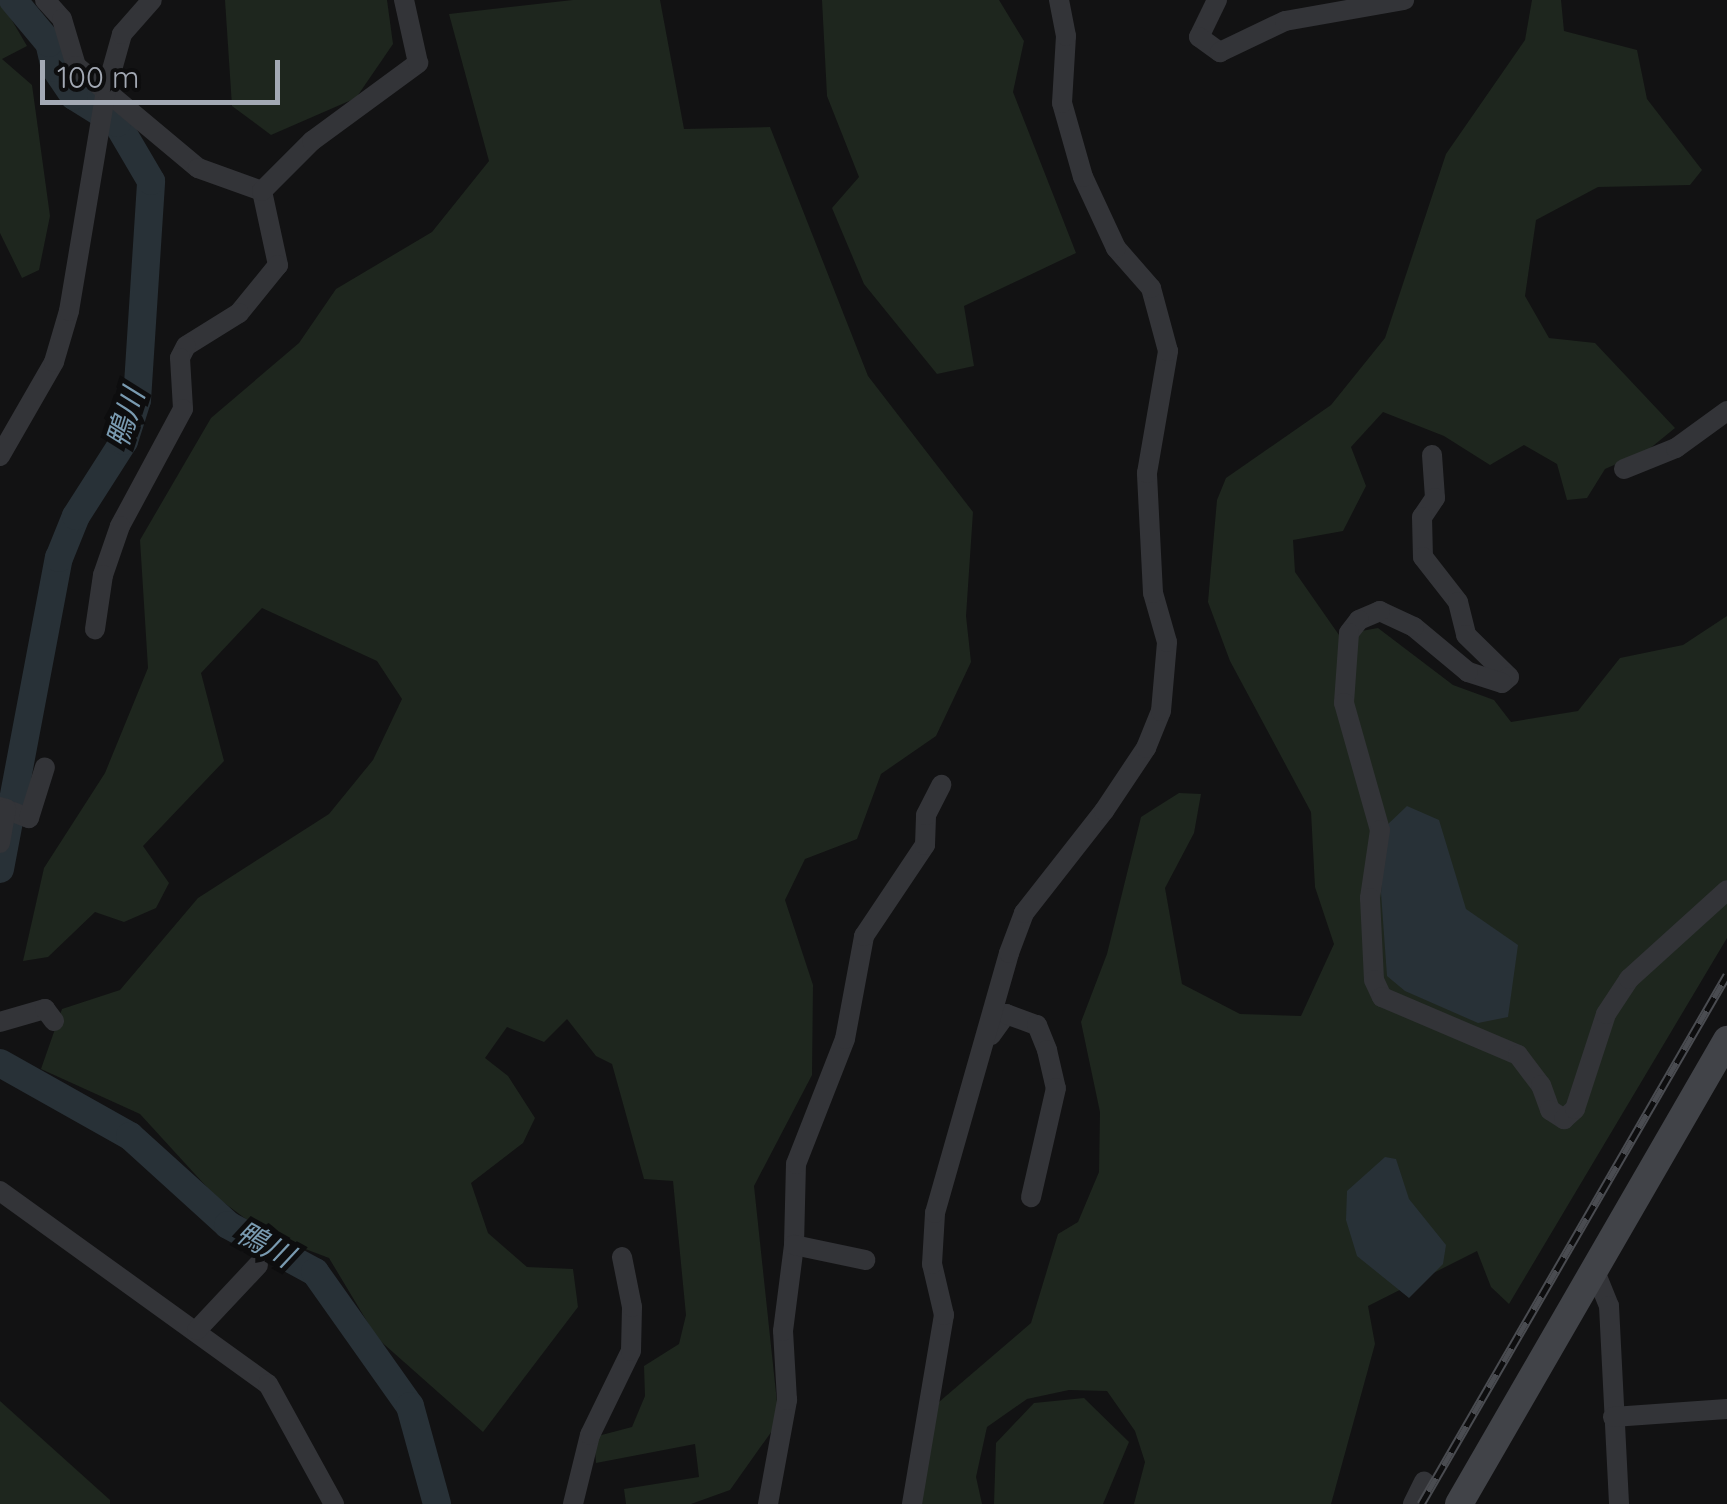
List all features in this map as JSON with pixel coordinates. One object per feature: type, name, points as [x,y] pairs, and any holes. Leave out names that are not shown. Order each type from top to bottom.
[{"type":"street","points":[[45,0],[62,20],[76,66],[198,168],[262,191]]},
{"type":"street","points":[[0,456],[30,413],[69,311],[106,91],[122,34],[152,0]]},
{"type":"street","points":[[262,191],[312,142],[418,63],[404,0]]},
{"type":"street","points":[[912,1504],[944,1315],[932,1264],[934,1213],[1024,912],[1146,748],[1161,711],[1166,642],[1154,593],[1147,473],[1168,351],[1151,288],[1116,248],[1083,177],[1062,103],[1066,36],[1059,0]]},
{"type":"street","points":[[1217,0],[1199,37],[1220,52],[1285,22],[1404,0]]},
{"type":"street","points":[[94,629],[102,575],[120,526],[183,409],[180,358],[186,346],[240,313],[278,265],[262,191]]},
{"type":"street","points":[[1624,469],[1676,448],[1727,412]]},
{"type":"street","points":[[1432,455],[1435,498],[1422,518],[1423,556],[1458,602],[1466,635],[1509,677],[1502,683],[1468,672],[1414,628],[1380,610],[1359,620],[1349,633],[1344,702],[1380,830],[1370,898],[1374,980],[1382,997],[1518,1055],[1541,1085],[1550,1110],[1564,1120],[1575,1108],[1606,1014],[1629,979],[1727,890]]},
{"type":"street","points":[[0,843],[3,808],[30,818],[45,767]]},
{"type":"street","points":[[768,1504],[787,1400],[783,1331],[794,1244],[796,1164],[845,1039],[864,936],[925,844],[926,815],[942,785]]},
{"type":"street","points":[[0,1022],[45,1009],[54,1021]]},
{"type":"street","points":[[985,1045],[1006,1014],[1037,1025],[1047,1050],[1056,1088],[1031,1197]]},
{"type":"street","points":[[1458,1504],[1727,1040]]},
{"type":"street","points":[[0,1191],[268,1384],[334,1504]]},
{"type":"street","points":[[794,1244],[865,1260]]},
{"type":"street","points":[[573,1504],[590,1436],[631,1351],[632,1307],[622,1257]]},
{"type":"street","points":[[197,1330],[258,1265]]},
{"type":"street","points":[[1594,1269],[1609,1306],[1619,1504]]},
{"type":"street","points":[[1613,1416],[1727,1408]]},
{"type":"street","points":[[1413,1504],[1424,1481]]},
{"type":"shaded area","points":[[0,0],[27,46],[2,59],[32,85],[50,216],[39,270],[22,278],[0,233]]},
{"type":"shaded area","points":[[225,0],[387,0],[393,44],[356,98],[271,135],[232,106]]},
{"type":"shaded area","points":[[573,0],[660,0],[684,129],[770,127],[868,376],[973,512],[966,616],[971,662],[936,736],[881,774],[857,839],[805,859],[785,900],[813,985],[812,1075],[754,1186],[779,1421],[730,1490],[691,1504],[626,1504],[624,1489],[699,1477],[695,1444],[596,1463],[594,1437],[632,1427],[645,1396],[644,1366],[679,1344],[686,1315],[673,1181],[644,1179],[612,1064],[596,1056],[567,1019],[544,1042],[507,1027],[485,1058],[508,1076],[535,1118],[523,1143],[471,1183],[488,1233],[527,1267],[573,1269],[578,1307],[483,1432],[377,1338],[329,1258],[266,1234],[215,1196],[140,1114],[41,1069],[62,1009],[120,990],[198,898],[329,814],[373,760],[402,699],[377,661],[262,608],[201,673],[224,761],[143,846],[169,883],[156,908],[124,922],[95,912],[48,957],[23,961],[44,868],[105,773],[148,668],[140,540],[211,418],[299,343],[336,289],[432,232],[489,161],[449,14]]},
{"type":"shaded area","points":[[822,0],[999,0],[1024,41],[1013,92],[1076,253],[964,306],[974,366],[937,374],[864,284],[832,208],[859,177],[827,96]]},
{"type":"shaded area","points":[[1532,0],[1561,0],[1564,31],[1637,50],[1647,99],[1702,170],[1690,185],[1598,187],[1536,220],[1525,296],[1549,338],[1595,343],[1675,428],[1648,450],[1605,469],[1587,498],[1567,500],[1557,464],[1524,445],[1490,465],[1444,436],[1383,412],[1351,447],[1366,486],[1343,531],[1293,540],[1295,572],[1339,635],[1378,628],[1453,685],[1494,700],[1511,722],[1578,711],[1620,658],[1683,645],[1727,616],[1727,938],[1509,1304],[1491,1287],[1477,1251],[1368,1306],[1375,1344],[1331,1504],[1134,1504],[1145,1462],[1135,1431],[1107,1391],[1069,1390],[1027,1399],[987,1427],[976,1477],[982,1504],[918,1504],[939,1402],[1031,1323],[1058,1234],[1078,1222],[1099,1172],[1100,1112],[1081,1022],[1107,954],[1141,817],[1179,793],[1201,794],[1194,833],[1165,888],[1182,984],[1240,1014],[1301,1016],[1334,944],[1315,887],[1311,812],[1230,661],[1208,602],[1217,500],[1226,478],[1331,405],[1385,338],[1446,154],[1525,40]]},
{"type":"shaded area","points":[[1407,806],[1439,820],[1466,909],[1518,945],[1508,1017],[1478,1023],[1405,991],[1387,976],[1381,893],[1386,826]]},
{"type":"shaded area","points":[[1385,1157],[1396,1159],[1409,1199],[1446,1245],[1443,1264],[1409,1298],[1357,1256],[1346,1220],[1347,1191]]},
{"type":"shaded area","points":[[1084,1398],[1129,1442],[1103,1504],[994,1504],[996,1443],[1034,1403]]},
{"type":"shaded area","points":[[0,1401],[110,1500],[110,1504],[0,1504]]},
{"type":"waterway","name":"鴨川","points":[[0,869],[59,558],[76,516],[124,441],[137,400],[151,181],[117,123],[74,96],[55,68],[49,43],[13,0]]},
{"type":"waterway","name":"鴨川","points":[[0,1063],[130,1136],[228,1225],[315,1272],[410,1406],[437,1504]]},
{"type":"railway","points":[[1421,1504],[1727,975]]}]
